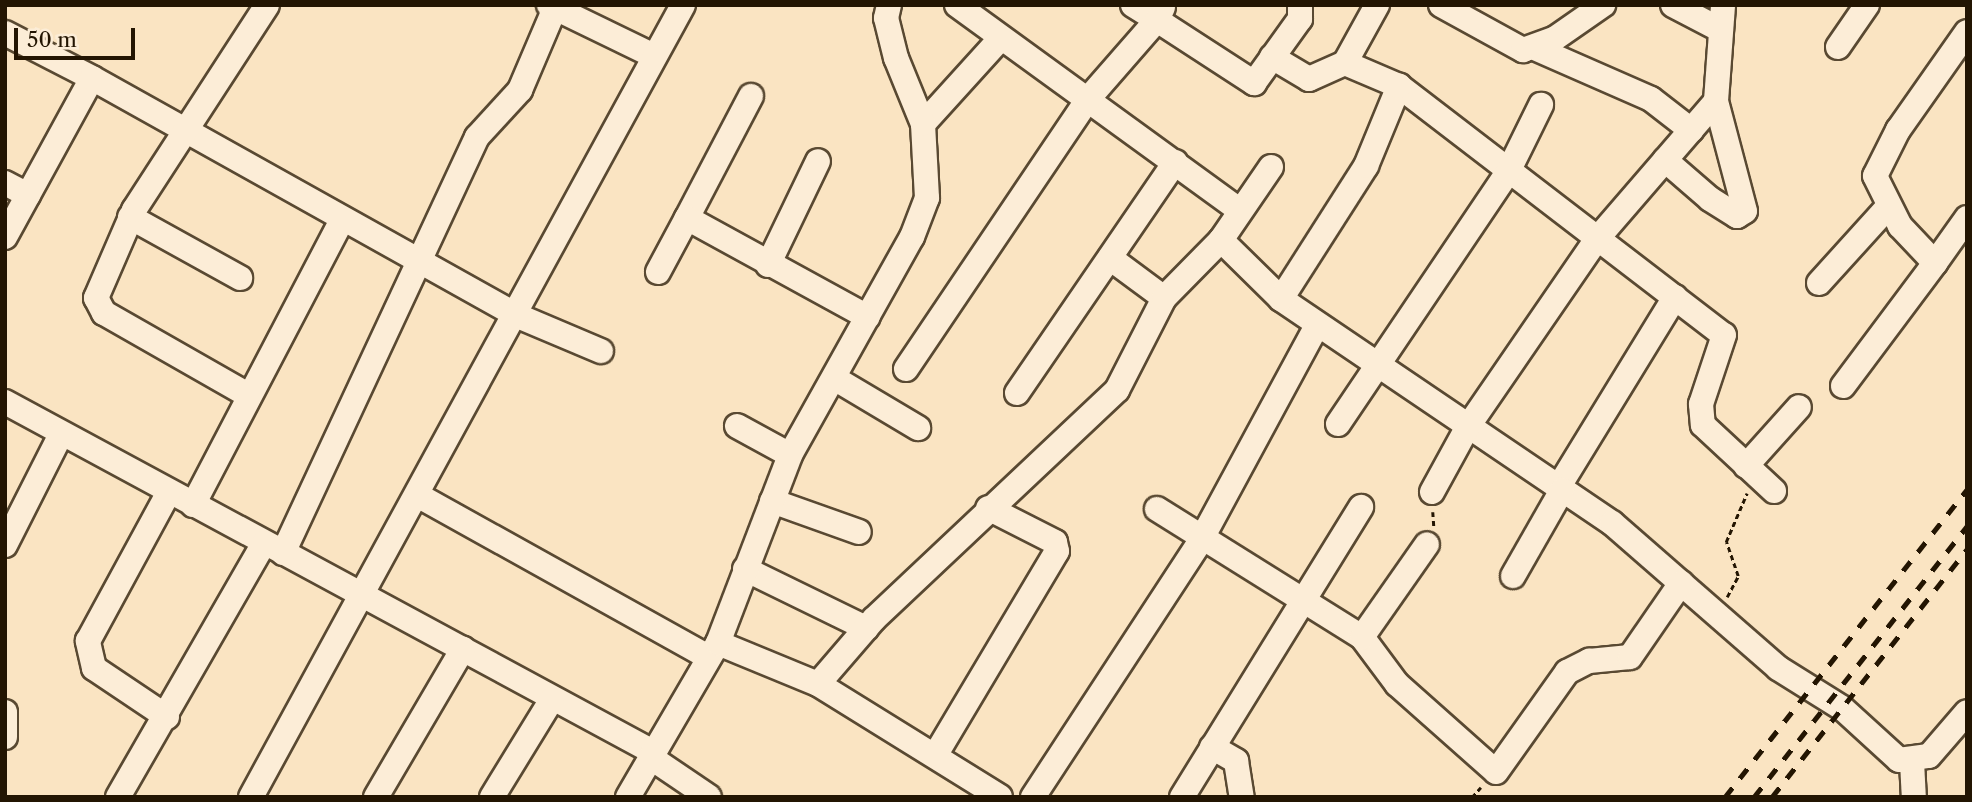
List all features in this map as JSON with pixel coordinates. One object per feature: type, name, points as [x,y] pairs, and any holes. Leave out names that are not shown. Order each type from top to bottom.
[{"type":"street","points":[[248,395],[100,309],[97,284],[130,217],[267,5]]},
{"type":"street","points":[[250,797],[365,597],[518,316],[652,55],[682,5]]},
{"type":"street","points":[[628,797],[713,650],[790,456],[868,317],[927,198],[923,124],[896,58],[886,18],[889,5]]},
{"type":"street","points":[[957,5],[1000,39],[1088,99],[1239,210]]},
{"type":"street","points":[[1133,5],[1161,12],[1254,83],[1300,19],[1300,5]]},
{"type":"street","points":[[1272,57],[1309,79],[1345,63],[1377,5]]},
{"type":"street","points":[[1441,5],[1523,50],[1537,49],[1651,99],[1691,130]]},
{"type":"street","points":[[1537,49],[1603,5]]},
{"type":"street","points":[[1665,160],[1710,199],[1737,216],[1745,211],[1716,101],[1721,17],[1673,5]]},
{"type":"street","points":[[1838,47],[1867,5]]},
{"type":"street","points":[[118,797],[273,548],[421,259],[477,137],[520,90],[552,7],[652,55]]},
{"type":"street","points":[[906,369],[1088,99],[1161,12]]},
{"type":"street","points":[[1936,263],[1887,208],[1875,176],[1898,130],[1967,32]]},
{"type":"street","points":[[5,33],[92,78],[184,134],[342,220],[421,259],[518,316],[601,351]]},
{"type":"street","points":[[923,124],[1000,39]]},
{"type":"street","points":[[1345,63],[1399,86],[1452,121],[1508,172],[1724,335],[1700,415],[1713,439],[1774,491]]},
{"type":"street","points":[[5,237],[92,78]]},
{"type":"street","points":[[1280,299],[1366,166],[1399,86]]},
{"type":"street","points":[[658,272],[751,96]]},
{"type":"street","points":[[1432,492],[1467,428],[1597,239],[1716,101]]},
{"type":"street","points":[[1338,424],[1373,366],[1508,172],[1541,105]]},
{"type":"street","points":[[768,264],[818,161]]},
{"type":"street","points":[[1017,393],[1175,162]]},
{"type":"street","points":[[818,684],[866,628],[988,508],[1117,390],[1164,298],[1221,240],[1239,210],[1271,167]]},
{"type":"street","points":[[5,183],[28,195]]},
{"type":"street","points":[[1819,283],[1887,208]]},
{"type":"street","points":[[130,217],[240,278]]},
{"type":"street","points":[[687,218],[868,317]]},
{"type":"street","points":[[1843,386],[1967,218]]},
{"type":"street","points":[[193,505],[248,395],[342,220]]},
{"type":"street","points":[[1221,240],[1280,299],[1316,327],[1612,523],[1778,668],[1842,708],[1892,755],[1912,762]]},
{"type":"street","points":[[1110,258],[1164,298]]},
{"type":"street","points":[[1513,576],[1560,489],[1675,297]]},
{"type":"street","points":[[1033,797],[1201,540],[1316,327]]},
{"type":"street","points":[[834,378],[918,428]]},
{"type":"street","points":[[5,402],[61,435],[463,649],[652,755],[709,797]]},
{"type":"street","points":[[1747,467],[1799,407]]},
{"type":"street","points":[[737,426],[790,456]]},
{"type":"street","points":[[5,545],[61,435]]},
{"type":"street","points":[[167,717],[94,668],[88,641],[169,492]]},
{"type":"street","points":[[419,496],[713,650],[818,684],[936,754],[974,790],[1000,797]]},
{"type":"street","points":[[772,501],[859,532]]},
{"type":"street","points":[[1182,797],[1361,507]]},
{"type":"street","points":[[936,754],[1057,551],[1055,542],[988,508]]},
{"type":"street","points":[[1157,509],[1201,540],[1362,637],[1404,691],[1496,772],[1567,672],[1589,661],[1630,657],[1681,583]]},
{"type":"street","points":[[1362,637],[1427,544]]},
{"type":"street","points":[[745,569],[866,628]]},
{"type":"street","points":[[376,797],[463,649]]},
{"type":"street","points":[[492,797],[552,699]]},
{"type":"street","points":[[5,712],[5,737]]},
{"type":"street","points":[[1912,762],[1945,741],[1967,712]]},
{"type":"street","points":[[1212,747],[1236,761],[1242,797]]},
{"type":"street","points":[[1912,762],[1914,797]]},
{"type":"path","points":[[1716,613],[1738,582],[1726,542],[1747,501],[1747,467]]},
{"type":"path","points":[[1427,544],[1434,524],[1432,492]]},
{"type":"railway","points":[[1725,797],[1967,490]]},
{"type":"railway","points":[[1754,797],[1967,526]]},
{"type":"railway","points":[[1772,797],[1967,549]]}]
